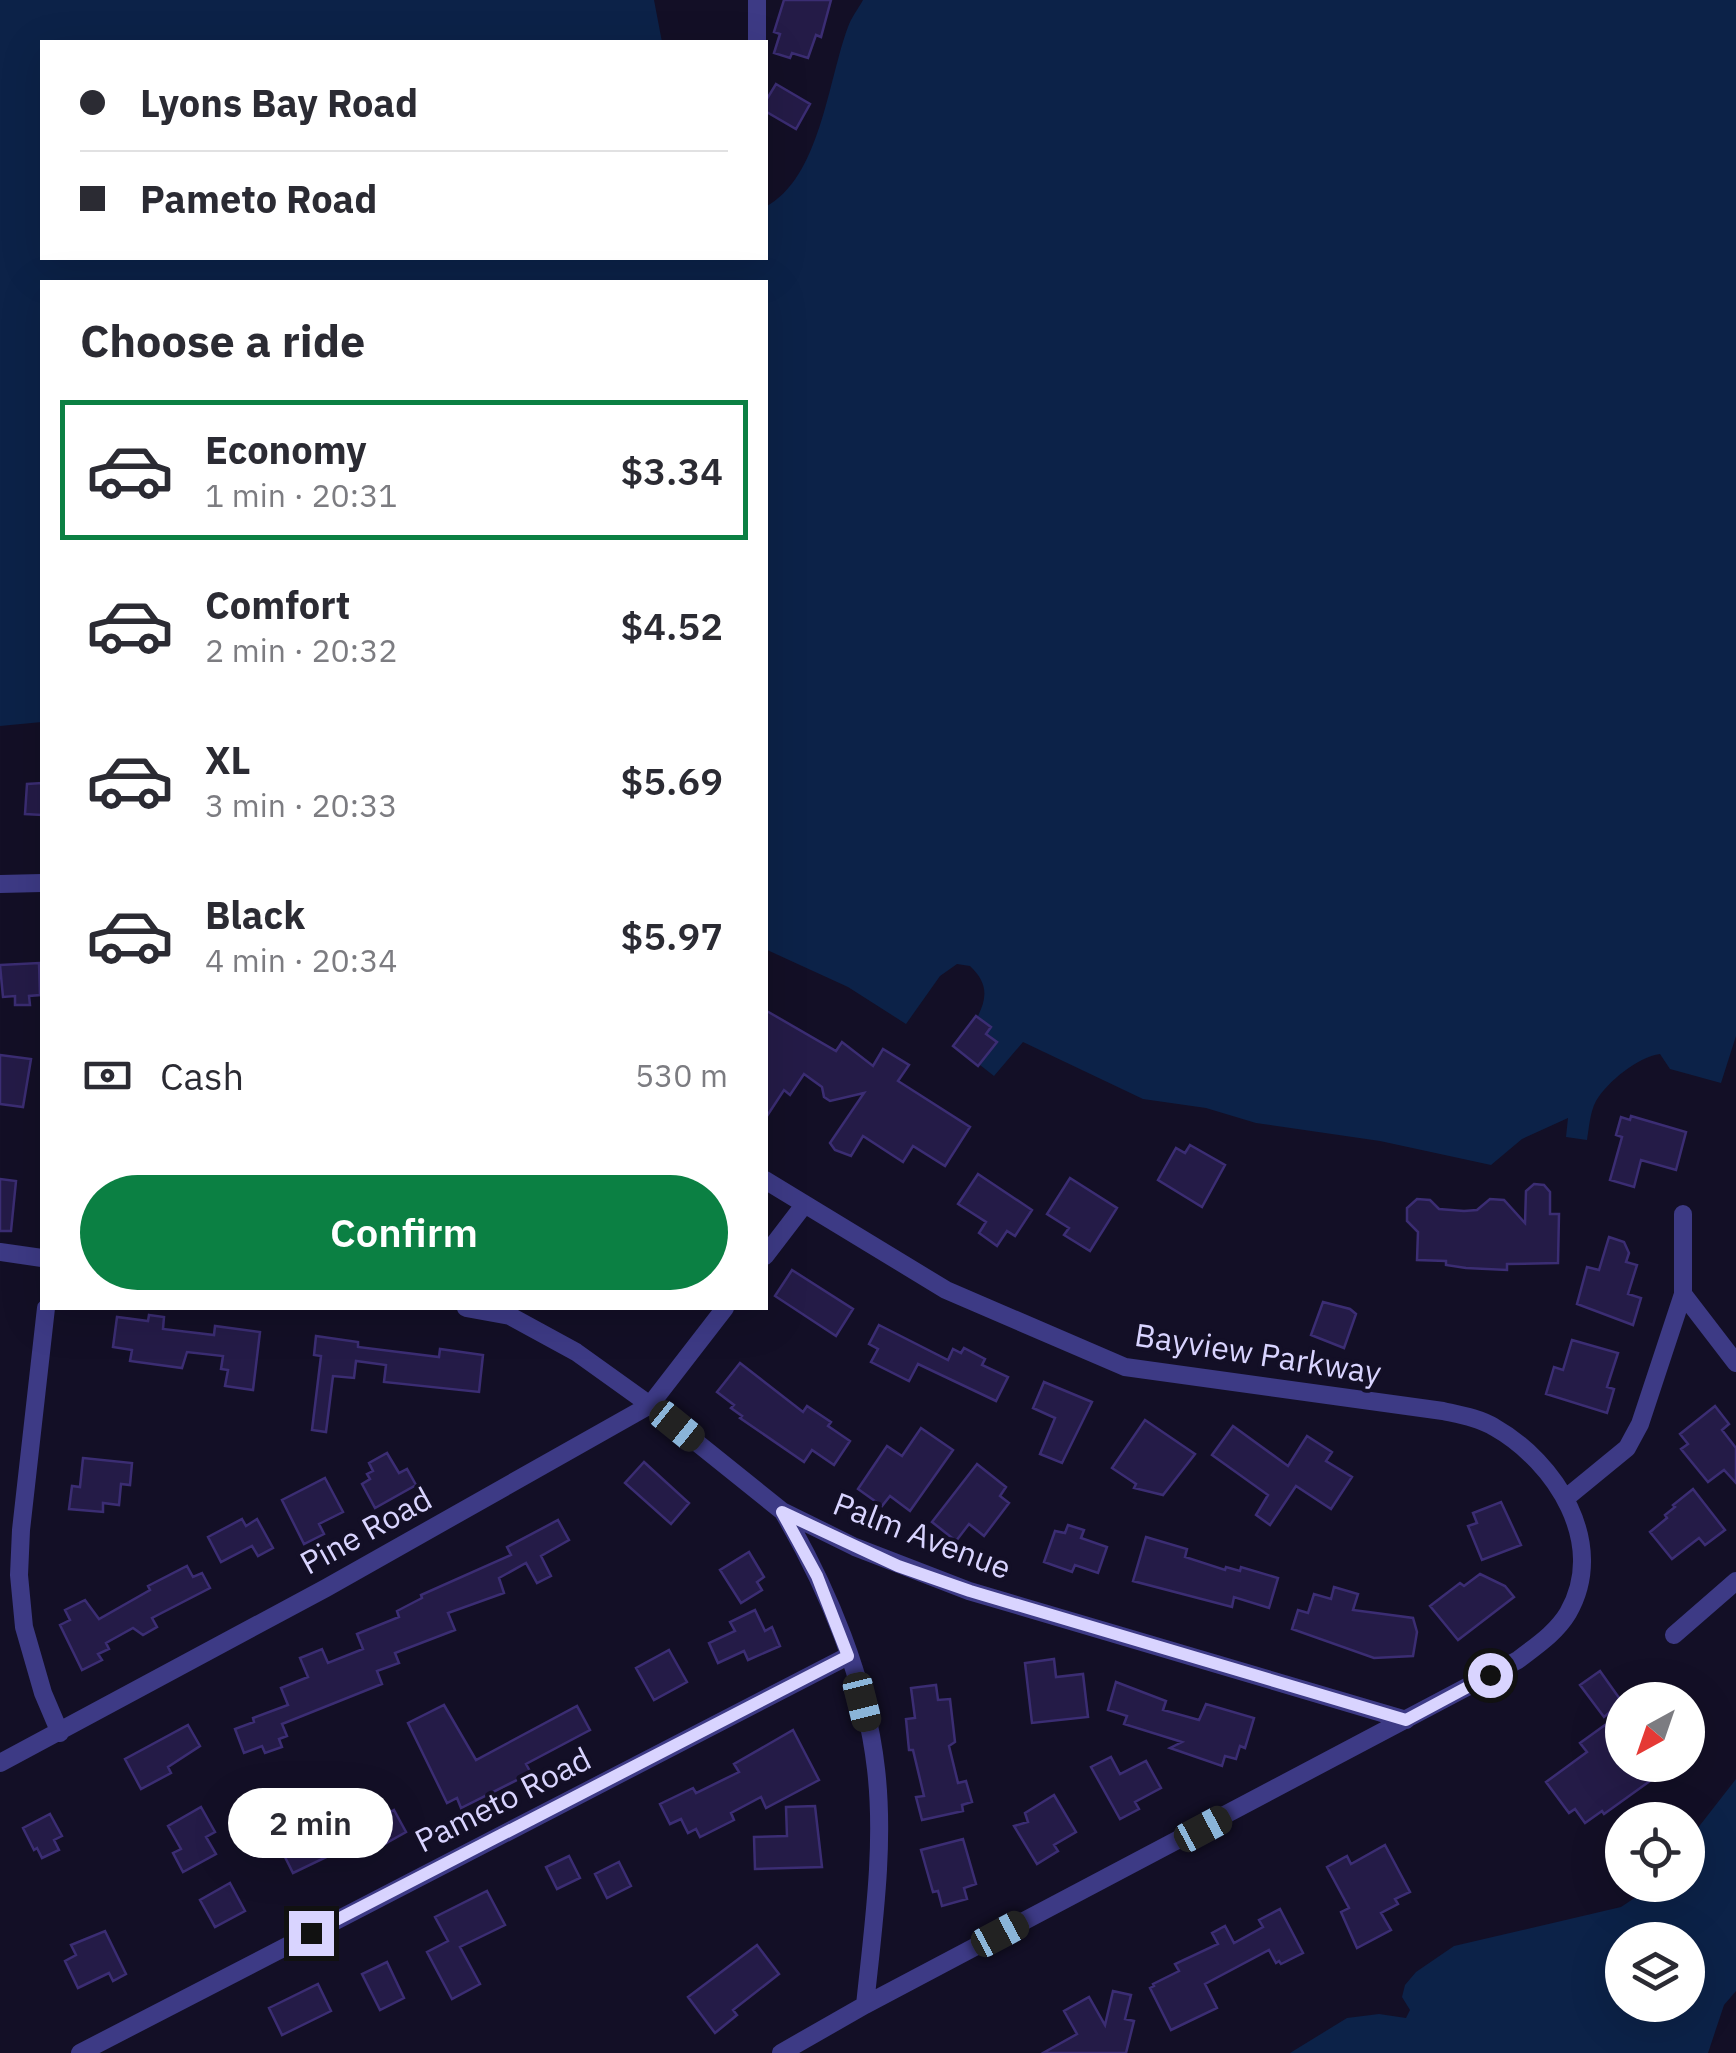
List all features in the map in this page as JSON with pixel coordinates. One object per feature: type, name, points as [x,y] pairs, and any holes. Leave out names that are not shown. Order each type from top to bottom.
[{"type":"street","points":[[757,0],[757,40]]},
{"type":"street","points":[[0,884],[40,884]]},
{"type":"street","name":"Bayview Parkway","points":[[768,1182],[946,1290],[1125,1366],[1443,1411],[1491,1424],[1532,1455],[1566,1498],[1576,1519],[1582,1564],[1575,1598],[1554,1632],[1518,1660],[865,2005],[782,2053]]},
{"type":"street","points":[[768,1252],[804,1205]]},
{"type":"street","points":[[1566,1498],[1614,1462],[1636,1432],[1683,1294],[1683,1214]]},
{"type":"street","points":[[0,1252],[40,1258]]},
{"type":"street","points":[[1683,1294],[1736,1363]]},
{"type":"street","points":[[46,1310],[20,1530],[19,1575],[24,1627],[43,1692],[60,1732]]},
{"type":"street","name":"Palm Avenue","points":[[474,1310],[529,1324],[576,1352],[650,1405],[782,1512],[884,1560],[970,1591],[1406,1720]]},
{"type":"street","name":"Pine Road","points":[[0,1763],[343,1578],[650,1405],[724,1310]]},
{"type":"street","points":[[782,1512],[817,1576],[848,1656],[870,1733],[878,1797],[876,1886],[865,2005]]},
{"type":"street","points":[[1674,1635],[1736,1581]]},
{"type":"street","name":"Pameto Road","points":[[80,2053],[848,1656]]},
{"type":"water","points":[[0,0],[654,0],[662,40],[40,40],[40,260],[768,260],[768,205],[784,193],[810,152],[848,27],[863,0],[1736,0],[1736,1036],[1721,1083],[1670,1069],[1660,1054],[1624,1071],[1596,1101],[1587,1140],[1566,1137],[1568,1118],[1522,1139],[1491,1165],[1143,1099],[1023,1042],[994,1076],[980,1065],[997,1042],[987,1033],[991,1027],[978,1016],[984,990],[970,966],[957,964],[940,976],[906,1024],[848,987],[768,950],[768,280],[40,280],[40,722],[0,726]]},
{"type":"water","points":[[1736,1779],[1736,1991],[1724,2005],[1708,2053],[1290,2053],[1347,2018],[1379,2014],[1406,2018],[1410,2010],[1402,1997],[1405,1985],[1416,1972],[1454,1946],[1621,1907],[1628,1902],[1705,1902],[1705,1819]]},
{"type":"building","points":[[784,0],[831,0],[821,37],[816,35],[808,58],[774,53],[780,34],[774,32]]},
{"type":"building","points":[[776,84],[810,104],[796,129],[768,113],[768,97]]},
{"type":"building","points":[[40,783],[40,815],[25,814],[27,784]]},
{"type":"building","points":[[39,963],[40,995],[29,996],[30,1005],[15,1005],[15,996],[3,997],[0,965]]},
{"type":"building","points":[[768,1012],[836,1051],[842,1042],[873,1066],[883,1049],[909,1065],[898,1081],[970,1127],[945,1166],[913,1146],[903,1162],[863,1136],[851,1156],[835,1150],[830,1143],[864,1093],[830,1101],[824,1097],[822,1087],[804,1074],[790,1095],[784,1090],[768,1114]]},
{"type":"building","points":[[976,1016],[991,1027],[986,1034],[997,1042],[978,1066],[953,1046]]},
{"type":"building","points":[[0,1055],[31,1059],[23,1107],[0,1104]]},
{"type":"building","points":[[1631,1116],[1686,1132],[1676,1170],[1641,1160],[1634,1187],[1610,1180],[1622,1137],[1616,1135],[1621,1117],[1630,1120]]},
{"type":"building","points":[[1190,1145],[1225,1165],[1202,1207],[1158,1180],[1176,1148],[1185,1153]]},
{"type":"building","points":[[978,1174],[1032,1210],[1015,1236],[1007,1231],[997,1246],[979,1233],[986,1222],[958,1204]]},
{"type":"building","points":[[1070,1178],[1117,1208],[1090,1251],[1064,1235],[1069,1228],[1047,1214]]},
{"type":"building","points":[[0,1179],[16,1181],[11,1231],[0,1231]]},
{"type":"building","points":[[1534,1184],[1544,1185],[1550,1192],[1550,1214],[1559,1214],[1558,1263],[1507,1264],[1507,1270],[1417,1260],[1418,1232],[1407,1221],[1407,1208],[1417,1199],[1430,1200],[1439,1209],[1464,1211],[1477,1210],[1490,1199],[1504,1200],[1525,1223],[1526,1191]]},
{"type":"building","points":[[1609,1237],[1624,1242],[1629,1253],[1626,1262],[1637,1265],[1628,1294],[1641,1298],[1633,1325],[1577,1304],[1587,1267],[1599,1270]]},
{"type":"building","points":[[792,1270],[853,1309],[836,1336],[775,1296]]},
{"type":"building","points":[[1323,1302],[1356,1314],[1344,1348],[1311,1335]]},
{"type":"building","points":[[149,1315],[164,1317],[163,1329],[214,1335],[215,1326],[260,1332],[253,1390],[225,1386],[228,1370],[221,1369],[223,1356],[187,1352],[182,1368],[130,1361],[132,1350],[113,1347],[117,1317],[148,1321]]},
{"type":"building","points":[[879,1325],[948,1360],[953,1349],[961,1353],[964,1348],[985,1359],[982,1365],[1008,1377],[996,1401],[918,1364],[909,1381],[871,1362],[878,1349],[869,1344]]},
{"type":"building","points":[[316,1336],[358,1342],[358,1347],[439,1357],[440,1349],[483,1355],[479,1392],[384,1382],[386,1365],[356,1361],[354,1378],[333,1376],[326,1432],[312,1430],[321,1356],[314,1355]]},
{"type":"building","points":[[1572,1340],[1618,1353],[1607,1387],[1614,1389],[1607,1413],[1546,1394],[1554,1367],[1563,1370]]},
{"type":"building","points":[[740,1363],[803,1412],[807,1406],[831,1422],[828,1426],[850,1441],[834,1465],[812,1450],[804,1462],[740,1418],[731,1408],[734,1405],[717,1392]]},
{"type":"building","points":[[1044,1382],[1092,1402],[1062,1463],[1040,1454],[1055,1418],[1033,1408]]},
{"type":"building","points":[[1715,1406],[1729,1424],[1722,1430],[1736,1448],[1736,1483],[1724,1470],[1708,1482],[1681,1449],[1688,1444],[1680,1434]]},
{"type":"building","points":[[1145,1420],[1195,1454],[1163,1495],[1134,1488],[1136,1484],[1112,1468]]},
{"type":"building","points":[[1233,1426],[1288,1466],[1307,1436],[1332,1452],[1326,1461],[1352,1477],[1331,1509],[1296,1486],[1270,1525],[1256,1515],[1268,1495],[1212,1455]]},
{"type":"building","points":[[921,1428],[953,1450],[910,1511],[890,1496],[882,1506],[858,1489],[887,1446],[902,1456]]},
{"type":"building","points":[[387,1453],[399,1473],[407,1469],[416,1485],[375,1508],[362,1484],[373,1471],[369,1463]]},
{"type":"building","points":[[83,1458],[132,1463],[130,1485],[121,1484],[119,1505],[103,1503],[103,1512],[69,1509],[72,1486],[80,1487]]},
{"type":"building","points":[[644,1462],[689,1503],[671,1524],[625,1483]]},
{"type":"building","points":[[977,1464],[1006,1487],[1000,1496],[1009,1503],[984,1536],[969,1524],[956,1541],[932,1522]]},
{"type":"building","points":[[325,1478],[343,1512],[319,1524],[324,1534],[304,1544],[282,1500]]},
{"type":"building","points":[[1693,1489],[1725,1530],[1705,1545],[1699,1538],[1672,1559],[1650,1532]]},
{"type":"building","points":[[1501,1502],[1521,1545],[1482,1560],[1468,1526],[1477,1523],[1473,1513]]},
{"type":"building","points":[[242,1519],[246,1526],[257,1519],[273,1548],[258,1556],[252,1546],[221,1562],[208,1537]]},
{"type":"building","points":[[558,1520],[569,1540],[541,1556],[551,1576],[537,1583],[526,1563],[499,1578],[504,1593],[448,1613],[455,1630],[395,1653],[399,1663],[377,1671],[382,1684],[282,1724],[287,1736],[279,1739],[282,1747],[265,1753],[262,1746],[244,1753],[235,1729],[288,1705],[281,1688],[308,1677],[300,1658],[322,1649],[328,1663],[363,1649],[357,1634],[399,1617],[397,1611],[422,1598],[421,1595],[511,1555],[507,1547]]},
{"type":"building","points":[[1068,1525],[1084,1530],[1081,1538],[1107,1547],[1098,1573],[1075,1565],[1072,1572],[1044,1562],[1055,1531],[1065,1533]]},
{"type":"building","points":[[1146,1537],[1187,1549],[1185,1557],[1225,1570],[1226,1567],[1240,1571],[1241,1567],[1278,1578],[1269,1608],[1234,1597],[1232,1607],[1133,1581]]},
{"type":"building","points":[[749,1552],[764,1577],[757,1582],[762,1590],[741,1603],[720,1570]]},
{"type":"building","points":[[187,1566],[193,1577],[202,1573],[210,1588],[152,1618],[157,1627],[143,1635],[133,1628],[106,1643],[109,1649],[98,1654],[102,1660],[82,1670],[60,1625],[70,1620],[65,1610],[85,1600],[99,1619]]},
{"type":"building","points":[[1480,1574],[1505,1586],[1514,1597],[1458,1640],[1430,1606],[1460,1583],[1464,1586]]},
{"type":"building","points":[[1334,1587],[1358,1594],[1353,1610],[1413,1618],[1417,1632],[1413,1656],[1374,1658],[1292,1629],[1298,1610],[1308,1613],[1314,1594],[1331,1599]]},
{"type":"building","points":[[755,1610],[765,1631],[772,1627],[780,1646],[748,1660],[744,1651],[718,1663],[709,1643],[735,1631],[730,1622]]},
{"type":"building","points":[[669,1650],[687,1682],[654,1700],[636,1668]]},
{"type":"building","points":[[1054,1659],[1056,1677],[1083,1674],[1088,1717],[1032,1723],[1025,1663]]},
{"type":"building","points":[[1600,1671],[1608,1682],[1604,1717],[1580,1685]]},
{"type":"building","points":[[1116,1682],[1166,1701],[1163,1710],[1199,1720],[1206,1704],[1254,1718],[1245,1748],[1240,1746],[1236,1759],[1225,1756],[1222,1766],[1170,1748],[1182,1742],[1124,1724],[1127,1716],[1108,1710]]},
{"type":"building","points":[[936,1685],[938,1700],[950,1699],[955,1742],[949,1746],[958,1783],[966,1781],[972,1802],[962,1805],[963,1811],[922,1820],[916,1797],[924,1796],[913,1750],[909,1750],[906,1719],[915,1718],[911,1688]]},
{"type":"building","points":[[444,1705],[476,1760],[577,1706],[590,1730],[526,1764],[531,1773],[461,1808],[457,1798],[447,1803],[408,1723]]},
{"type":"building","points":[[188,1725],[200,1746],[168,1767],[171,1773],[141,1789],[125,1759]]},
{"type":"building","points":[[1605,1725],[1605,1782],[1649,1782],[1621,1802],[1605,1802],[1605,1813],[1602,1811],[1585,1823],[1575,1809],[1569,1813],[1546,1782],[1587,1752],[1580,1743]]},
{"type":"building","points":[[793,1730],[819,1780],[766,1808],[761,1797],[731,1813],[734,1820],[700,1837],[696,1829],[688,1833],[681,1819],[670,1824],[660,1804],[693,1788],[696,1793],[739,1772],[734,1764]]},
{"type":"building","points":[[1111,1757],[1120,1774],[1146,1761],[1161,1788],[1135,1802],[1139,1809],[1120,1819],[1091,1767]]},
{"type":"building","points":[[1054,1795],[1076,1832],[1054,1845],[1058,1851],[1037,1864],[1014,1826],[1028,1822],[1025,1813]]},
{"type":"building","points":[[815,1806],[822,1867],[755,1869],[754,1837],[787,1836],[786,1807]]},
{"type":"building","points":[[201,1807],[215,1832],[206,1837],[216,1854],[183,1872],[173,1853],[181,1849],[168,1826]]},
{"type":"building","points":[[394,1810],[406,1832],[381,1846],[369,1824]]},
{"type":"building","points":[[325,1812],[335,1833],[329,1836],[337,1852],[293,1873],[269,1825],[301,1814],[304,1822]]},
{"type":"building","points":[[50,1814],[62,1836],[54,1840],[59,1850],[42,1858],[23,1828]]},
{"type":"building","points":[[963,1839],[976,1884],[964,1888],[967,1899],[942,1906],[938,1891],[933,1892],[921,1850]]},
{"type":"building","points":[[1385,1845],[1410,1892],[1395,1899],[1398,1904],[1381,1913],[1391,1930],[1357,1948],[1341,1912],[1349,1908],[1327,1867],[1347,1856],[1351,1864]]},
{"type":"building","points":[[569,1856],[580,1878],[557,1889],[546,1867]]},
{"type":"building","points":[[619,1862],[631,1886],[607,1898],[595,1874]]},
{"type":"building","points":[[230,1883],[245,1911],[215,1927],[200,1900]]},
{"type":"building","points":[[487,1891],[505,1925],[460,1947],[480,1984],[452,1999],[427,1952],[448,1941],[435,1917]]},
{"type":"building","points":[[1280,1909],[1303,1953],[1281,1964],[1276,1963],[1269,1950],[1205,1984],[1217,2008],[1171,2030],[1150,1988],[1153,1984],[1179,1971],[1175,1964],[1218,1944],[1212,1933],[1225,1926],[1234,1943],[1263,1927],[1259,1920]]},
{"type":"building","points":[[105,1931],[126,1974],[113,1981],[109,1973],[78,1988],[65,1961],[76,1955],[71,1945]]},
{"type":"building","points":[[757,1945],[779,1974],[733,2010],[737,2015],[715,2033],[688,1997]]},
{"type":"building","points":[[387,1962],[404,1998],[380,2010],[362,1974]]},
{"type":"building","points":[[318,1984],[331,2011],[282,2035],[269,2008]]},
{"type":"building","points":[[1113,1991],[1131,1995],[1125,2019],[1134,2021],[1126,2053],[1043,2053],[1077,2034],[1064,2011],[1089,1997],[1105,2025]]},
{"type":"route","points":[[311,1933],[848,1656],[817,1576],[782,1512],[898,1566],[970,1591],[1406,1720],[1490,1675]]}]
